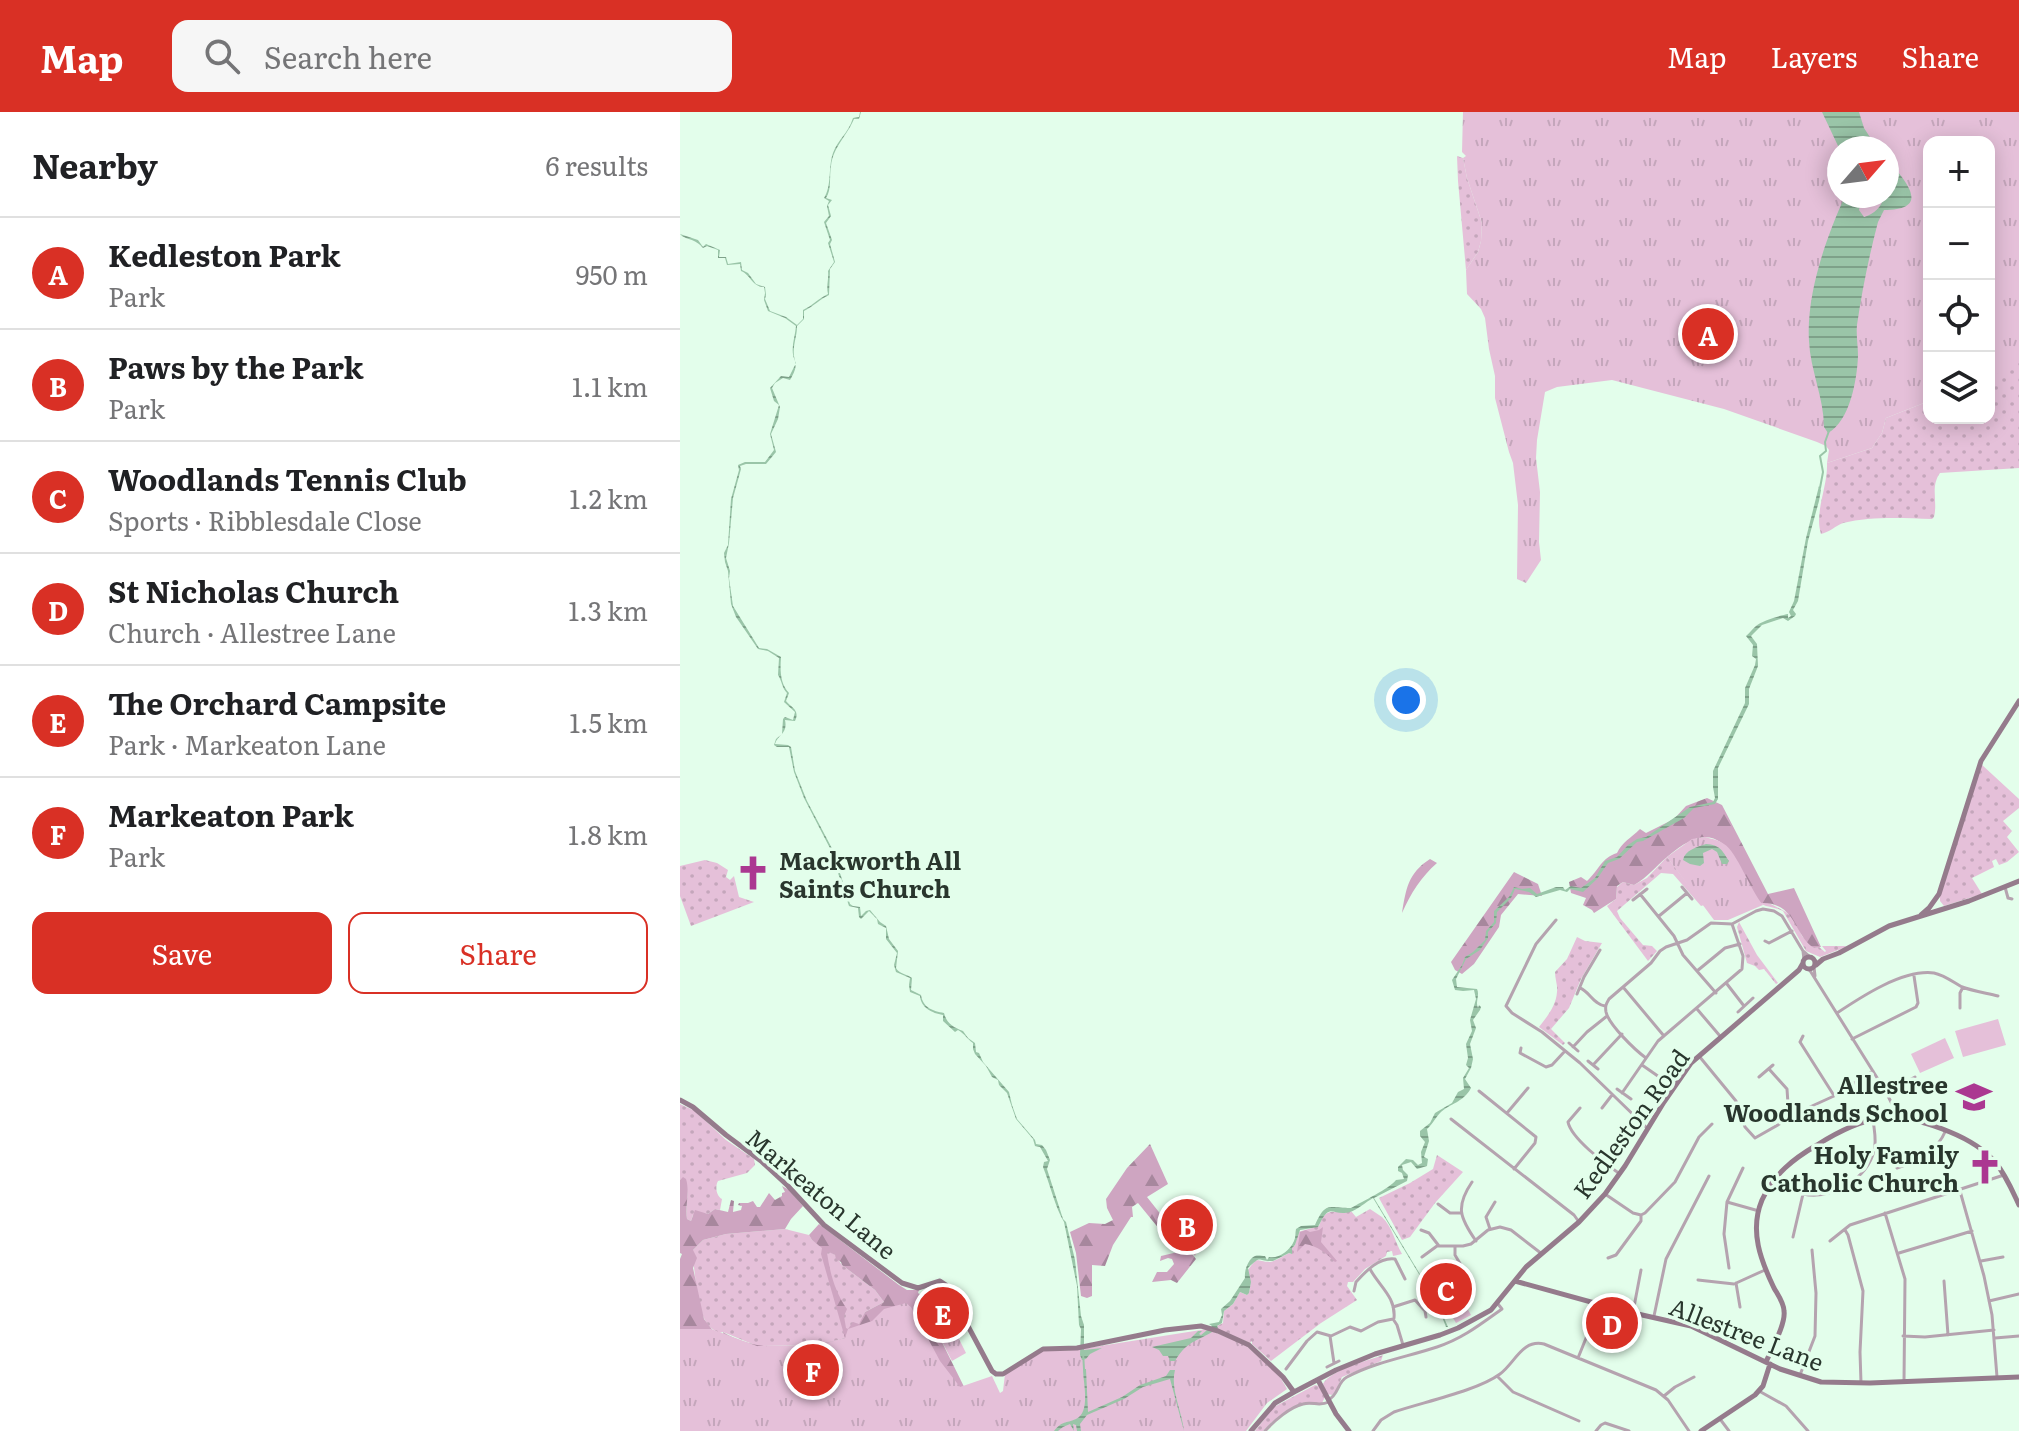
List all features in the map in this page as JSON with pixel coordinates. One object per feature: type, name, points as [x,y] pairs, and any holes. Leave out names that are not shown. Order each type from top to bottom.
[{"type":"street","name":"Kedleston Road","points":[[1251,1431],[1275,1403],[1294,1392],[1363,1359],[1440,1335],[1476,1319],[1498,1303],[1526,1267],[1579,1222],[1605,1194],[1688,1066],[1699,1056],[1799,970],[1839,953],[1880,930],[1939,910],[1939,894],[1981,761],[2019,701]]},
{"type":"street","points":[[1934,901],[1939,910],[2019,881]]},
{"type":"street","points":[[1682,887],[1692,899]]},
{"type":"street","points":[[2005,887],[2008,898],[2012,899]]},
{"type":"street","points":[[1633,900],[1647,889]]},
{"type":"street","points":[[1659,916],[1687,893]]},
{"type":"street","points":[[1640,894],[1716,993]]},
{"type":"street","name":"Kedleston Road","points":[[1921,915],[1939,894]]},
{"type":"street","points":[[1646,1058],[1607,1016],[1609,999],[1651,963],[1662,949],[1691,938],[1711,923],[1732,924],[1756,911],[1770,909],[1782,916],[1792,931],[1815,976],[1886,1092],[1893,1106],[1894,1118]]},
{"type":"street","points":[[1556,920],[1536,944],[1506,1004],[1507,1009],[1529,1022],[1580,1063],[1647,1128]]},
{"type":"street","points":[[1622,1093],[1664,1036],[1741,972],[1744,966],[1740,944],[1732,924]]},
{"type":"street","points":[[1765,941],[1773,944],[1792,931]]},
{"type":"street","points":[[1697,971],[1725,948],[1740,944]]},
{"type":"street","points":[[1577,994],[1600,950]]},
{"type":"street","points":[[1597,957],[1602,960]]},
{"type":"street","points":[[1837,1013],[1883,986],[1914,976],[1936,974],[1963,987],[1998,996]]},
{"type":"street","points":[[1852,1039],[1916,1007],[1914,976]]},
{"type":"street","points":[[1727,984],[1744,1006]]},
{"type":"street","points":[[1623,987],[1664,1036]]},
{"type":"street","points":[[1960,1008],[1963,987]]},
{"type":"street","points":[[1580,988],[1596,1003],[1606,1006]]},
{"type":"street","points":[[1738,1012],[1753,998]]},
{"type":"street","points":[[1697,1009],[1721,1038]]},
{"type":"street","points":[[1573,1047],[1607,1016]]},
{"type":"street","points":[[1593,1065],[1622,1034]]},
{"type":"street","points":[[1803,1036],[1798,1043],[1834,1096]]},
{"type":"street","points":[[1569,1043],[1578,1051]]},
{"type":"street","points":[[1519,1052],[1546,1067],[1565,1051]]},
{"type":"street","points":[[1676,1054],[1681,1060]]},
{"type":"street","points":[[1662,1090],[1686,1055]]},
{"type":"street","points":[[1699,1056],[1736,1101],[1745,1127],[1754,1138],[1793,1114],[1788,1104],[1787,1089],[1769,1069]]},
{"type":"street","points":[[1588,1061],[1598,1069]]},
{"type":"street","points":[[1642,1065],[1666,1081]]},
{"type":"street","points":[[1759,1077],[1773,1065]]},
{"type":"street","points":[[1801,1111],[1834,1096],[1873,1071]]},
{"type":"street","points":[[1886,1092],[1914,1079]]},
{"type":"street","points":[[1507,1113],[1528,1088]]},
{"type":"street","points":[[1617,1089],[1631,1099]]},
{"type":"street","points":[[1479,1091],[1535,1136],[1536,1139],[1514,1169]]},
{"type":"street","points":[[1602,1108],[1612,1095]]},
{"type":"street","name":"Markeaton Lane","points":[[680,1100],[761,1161],[824,1225],[902,1283],[915,1288],[940,1281],[946,1285],[994,1373],[1003,1374],[1043,1349],[1077,1348],[1201,1326],[1249,1345],[1283,1377],[1294,1392]]},
{"type":"street","points":[[1580,1108],[1567,1123],[1620,1174]]},
{"type":"street","points":[[1624,1129],[1632,1115]]},
{"type":"street","points":[[1451,1119],[1579,1222]]},
{"type":"street","points":[[1774,1180],[1803,1194],[1832,1191],[1851,1182],[1871,1160],[1875,1148],[1873,1119]]},
{"type":"street","points":[[1701,1431],[1759,1391],[1785,1311],[1765,1270],[1757,1242],[1759,1211],[1774,1180],[1793,1159],[1847,1127],[1873,1119],[1920,1121],[1946,1130],[1980,1148],[2004,1175],[2018,1202]]},
{"type":"street","points":[[1608,1258],[1616,1255],[1639,1223],[1641,1215],[1675,1182],[1702,1133],[1712,1124]]},
{"type":"street","points":[[1897,1168],[1930,1153],[1946,1130]]},
{"type":"street","points":[[1702,1133],[1707,1138]]},
{"type":"street","points":[[1729,1268],[1724,1234],[1727,1202],[1743,1168]]},
{"type":"street","points":[[1830,1241],[1850,1225],[2004,1175]]},
{"type":"street","points":[[1654,1317],[1666,1259],[1709,1176]]},
{"type":"street","points":[[1469,1184],[1461,1213],[1476,1241]]},
{"type":"street","points":[[1960,1191],[1981,1261],[1989,1301],[1997,1377]]},
{"type":"street","points":[[1605,1194],[1641,1215]]},
{"type":"street","points":[[1794,1234],[1803,1194]]},
{"type":"street","points":[[1490,1229],[1486,1217],[1495,1202]]},
{"type":"street","points":[[1727,1202],[1759,1211]]},
{"type":"street","points":[[1438,1204],[1450,1213],[1461,1213]]},
{"type":"street","points":[[1885,1213],[1905,1279],[1904,1382]]},
{"type":"street","points":[[1422,1257],[1439,1246],[1466,1246],[1498,1227],[1509,1229],[1542,1254]]},
{"type":"street","points":[[1421,1230],[1429,1233],[1439,1246]]},
{"type":"street","points":[[1844,1230],[1862,1283],[1861,1383]]},
{"type":"street","points":[[1898,1254],[1972,1231]]},
{"type":"street","points":[[1455,1246],[1455,1255],[1465,1272]]},
{"type":"street","points":[[1799,1376],[1815,1336],[1816,1293],[1812,1250]]},
{"type":"street","points":[[1981,1261],[2003,1257]]},
{"type":"street","points":[[1354,1291],[1356,1282],[1381,1260],[1394,1258],[1405,1279]]},
{"type":"street","points":[[1370,1269],[1390,1297],[1393,1319],[1403,1345]]},
{"type":"street","points":[[1633,1312],[1641,1270]]},
{"type":"street","points":[[1700,1282],[1736,1283],[1765,1270]]},
{"type":"street","name":"Allestree Lane","points":[[1515,1281],[1698,1328],[1768,1363],[1799,1376],[1825,1382],[2019,1377]]},
{"type":"street","points":[[1944,1281],[1948,1335]]},
{"type":"street","points":[[1736,1283],[1740,1307]]},
{"type":"street","points":[[1989,1301],[2019,1294]]},
{"type":"street","points":[[1393,1307],[1413,1300],[1425,1311],[1426,1317]]},
{"type":"street","name":"Kedleston Road","points":[[1329,1401],[1346,1377],[1383,1362],[1444,1344],[1473,1330],[1502,1309],[1498,1303]]},
{"type":"street","points":[[1578,1358],[1600,1304]]},
{"type":"street","points":[[1286,1369],[1315,1333],[1330,1336],[1350,1327],[1360,1331],[1393,1319]]},
{"type":"street","points":[[1903,1336],[1925,1337],[1994,1330]]},
{"type":"street","points":[[1440,1335],[1444,1344]]},
{"type":"street","points":[[1327,1367],[1337,1362],[1330,1336]]},
{"type":"street","points":[[1995,1338],[2019,1336]]},
{"type":"street","points":[[1373,1431],[1381,1420],[1394,1412],[1497,1376],[1526,1346],[1535,1343],[1653,1388],[1664,1396],[1689,1431]]},
{"type":"street","points":[[1497,1376],[1513,1392],[1579,1421]]},
{"type":"street","points":[[1664,1396],[1694,1377]]},
{"type":"street","points":[[1318,1380],[1348,1431]]},
{"type":"street","points":[[1759,1391],[1786,1406],[1808,1431]]},
{"type":"street","points":[[1265,1431],[1278,1419],[1304,1404],[1321,1406],[1329,1401]]},
{"type":"street","points":[[1720,1419],[1729,1431]]},
{"type":"street","points":[[1596,1431],[1605,1423],[1629,1431]]},
{"type":"street","points":[[1797,1431],[1802,1424]]},
{"type":"green space","points":[[1463,112],[2019,112],[2019,363],[1995,375],[1995,136],[1923,136],[1923,403],[1886,418],[1882,433],[1872,448],[1827,463],[1829,450],[1817,442],[1724,409],[1612,380],[1557,387],[1545,392],[1536,458],[1541,560],[1526,583],[1517,579],[1518,505],[1513,463],[1495,398],[1495,376],[1485,318],[1467,294],[1466,270],[1478,252],[1482,223],[1467,178],[1463,158],[1466,156],[1462,152]]},
{"type":"green space","points":[[2019,112],[2019,468],[1940,473],[1935,484],[1932,519],[1865,519],[1843,523],[1821,534],[1819,517],[1827,463],[1872,448],[1882,433],[1886,418],[1923,403],[1923,424],[1995,424],[1995,136],[1931,136]]},
{"type":"green space","points":[[1923,138],[1923,143],[1899,145]]},
{"type":"green space","points":[[1457,156],[1463,158],[1482,223],[1478,252],[1466,270],[1458,181]]},
{"type":"green space","points":[[1981,764],[2019,799],[2019,808],[2003,821],[2012,831],[2007,837],[2019,852],[1999,865],[1996,859],[1992,861],[1994,867],[1972,878],[1982,894],[1944,906],[1940,895]]},
{"type":"green space","points":[[1707,798],[1722,805],[1768,894],[1794,888],[1821,947],[1814,948],[1807,943],[1788,913],[1772,904],[1760,903],[1731,853],[1712,838],[1700,838],[1685,844],[1634,885],[1623,882],[1617,886],[1616,899],[1594,913],[1583,905],[1586,898],[1571,893],[1569,882],[1581,877],[1587,881],[1640,829],[1646,833],[1674,819],[1686,806]]},
{"type":"green space","points":[[1705,837],[1729,848],[1763,905],[1728,920],[1714,920],[1667,857],[1692,839]]},
{"type":"green space","points":[[1667,857],[1704,905],[1701,906],[1673,874],[1661,873],[1617,911],[1643,945],[1652,946],[1657,951],[1648,961],[1607,906],[1616,899],[1617,887],[1623,882],[1634,885],[1647,878]]},
{"type":"green space","points":[[1430,859],[1437,863],[1417,886],[1402,913],[1413,876]]},
{"type":"green space","points":[[705,860],[728,870],[726,877],[730,880],[734,876],[739,897],[754,902],[691,926],[680,896],[680,866]]},
{"type":"green space","points":[[1514,872],[1538,884],[1542,896],[1518,894],[1501,915],[1499,927],[1474,964],[1462,974],[1455,970],[1451,962]]},
{"type":"green space","points":[[1767,902],[1786,912],[1795,920],[1802,936],[1814,948],[1819,947],[1825,952],[1822,946],[1846,947],[1820,957],[1806,951],[1783,911],[1760,903]]},
{"type":"green space","points":[[1739,922],[1757,955],[1778,983],[1764,969],[1759,970],[1747,963],[1737,927]]},
{"type":"green space","points":[[1577,937],[1602,943],[1581,979],[1569,1008],[1551,1029],[1565,1043],[1563,1045],[1539,1027],[1555,1002],[1555,972],[1567,959]]},
{"type":"green space","points":[[1998,1019],[2006,1045],[1963,1057],[1955,1031]]},
{"type":"green space","points":[[1945,1038],[1954,1058],[1920,1073],[1911,1054]]},
{"type":"green space","points":[[680,1104],[695,1111],[726,1140],[754,1159],[755,1165],[747,1173],[718,1181],[718,1196],[722,1199],[720,1210],[693,1215],[691,1221],[687,1219],[687,1187],[683,1178],[680,1180]]},
{"type":"green space","points":[[1150,1144],[1168,1184],[1147,1197],[1196,1259],[1177,1283],[1171,1280],[1152,1282],[1157,1272],[1167,1272],[1174,1264],[1168,1258],[1160,1261],[1161,1256],[1178,1252],[1138,1203],[1132,1207],[1133,1217],[1113,1245],[1105,1266],[1092,1265],[1092,1296],[1081,1296],[1070,1232],[1089,1223],[1105,1224],[1113,1220],[1106,1199],[1127,1168]]},
{"type":"green space","points":[[1437,1155],[1463,1172],[1410,1237],[1402,1240],[1379,1198],[1433,1169]]},
{"type":"green space","points":[[683,1177],[687,1184],[687,1219],[691,1221],[695,1210],[708,1214],[715,1209],[728,1212],[731,1200],[734,1201],[733,1212],[741,1210],[739,1203],[753,1201],[760,1207],[769,1193],[775,1200],[782,1196],[785,1192],[782,1186],[803,1206],[785,1229],[726,1234],[703,1240],[693,1250],[697,1258],[693,1268],[704,1319],[714,1332],[680,1431],[680,1180]]},
{"type":"green space","points":[[1183,1200],[1206,1229],[1195,1256],[1167,1221]]},
{"type":"green space","points":[[1370,1209],[1382,1217],[1391,1229],[1402,1254],[1393,1256],[1392,1251],[1387,1252],[1353,1282],[1348,1282],[1347,1286],[1357,1300],[1271,1361],[1252,1341],[1250,1343],[1217,1329],[1223,1323],[1224,1311],[1240,1292],[1247,1295],[1249,1292],[1248,1270],[1256,1261],[1270,1262],[1292,1254],[1298,1232],[1319,1226],[1328,1213],[1351,1211],[1356,1217]]},
{"type":"green space","points":[[819,1224],[899,1285],[907,1290],[919,1290],[976,1411],[884,1315],[845,1342],[807,1346],[845,1338],[821,1254],[822,1248],[809,1235]],"holes":[[[827,1253],[835,1255],[842,1265],[875,1290],[884,1302],[865,1312],[859,1324],[853,1322],[848,1329],[844,1316],[847,1309],[839,1296]]]},
{"type":"green space","points":[[1323,1227],[1321,1242],[1335,1262],[1322,1250],[1310,1245],[1305,1244],[1297,1252],[1300,1232]]},
{"type":"green space","points":[[785,1229],[809,1235],[875,1290],[884,1302],[865,1312],[861,1322],[845,1338],[819,1345],[757,1346],[719,1333],[705,1320],[698,1296],[693,1250],[703,1240],[726,1234]]},
{"type":"green space","points":[[1443,1265],[1471,1315],[1456,1323],[1427,1274]]},
{"type":"green space","points":[[941,1286],[965,1330],[957,1335],[966,1353],[952,1361],[921,1295]]},
{"type":"green space","points":[[906,1303],[940,1361],[960,1387],[992,1376],[1000,1393],[1005,1374],[1042,1351],[1075,1350],[1207,1329],[1246,1345],[1280,1377],[1287,1389],[1267,1403],[1246,1431],[680,1431],[680,1329],[711,1329],[757,1346],[819,1345],[845,1338],[848,1329],[872,1321],[884,1309]]},
{"type":"green space","points":[[723,1332],[751,1344],[796,1347],[764,1350],[724,1339]]},
{"type":"green space","points":[[1383,1355],[1381,1361],[1342,1377],[1336,1391],[1332,1395],[1327,1394],[1323,1384],[1333,1374]]},
{"type":"green space","points":[[1315,1385],[1319,1386],[1325,1397],[1322,1403],[1302,1403],[1263,1431],[1255,1431],[1274,1407]]},
{"type":"shaded area","points":[[861,112],[859,119],[854,119],[832,159],[830,187],[826,198],[832,200],[828,205],[831,216],[826,223],[832,240],[830,244],[835,262],[830,269],[829,295],[804,311],[804,319],[797,326],[795,360],[793,349],[796,326],[768,311],[764,300],[764,287],[756,284],[765,287],[766,295],[765,299],[770,311],[786,317],[797,325],[803,319],[803,310],[828,294],[828,271],[834,262],[824,222],[829,216],[827,206],[829,201],[824,198],[828,188],[832,158],[835,148],[853,118],[859,117]]},
{"type":"shaded area","points":[[1822,112],[1859,112],[1869,136],[1833,136]]},
{"type":"shaded area","points":[[1899,174],[1911,192],[1911,199],[1908,205],[1899,209],[1884,210],[1878,222],[1857,325],[1858,356],[1854,388],[1842,419],[1828,433],[1824,427],[1810,352],[1809,323],[1814,286],[1824,248],[1840,208],[1859,208],[1864,217],[1877,210],[1899,208]]},
{"type":"shaded area","points":[[680,234],[698,240],[703,247],[706,244],[720,250],[719,257],[726,257],[728,264],[741,262],[742,270],[756,284],[741,271],[740,264],[727,265],[725,258],[718,258],[718,250],[707,246],[703,248]]},
{"type":"shaded area","points":[[795,364],[790,380],[783,378],[772,388],[780,407],[771,434],[776,452],[766,464],[740,466],[733,498],[729,543],[726,558],[730,571],[733,606],[759,648],[767,649],[781,657],[782,681],[789,693],[786,701],[797,714],[795,721],[785,720],[782,734],[783,719],[793,720],[795,712],[784,702],[787,693],[778,675],[779,658],[758,649],[736,617],[731,604],[724,553],[728,545],[731,499],[738,465],[765,462],[774,450],[770,434],[779,405],[774,401],[770,388],[781,376],[789,377]]},
{"type":"shaded area","points":[[1819,486],[1819,501],[1808,541],[1798,601],[1793,610],[1796,614],[1788,621],[1783,618],[1762,625],[1751,636],[1757,644],[1758,666],[1749,689],[1749,704],[1718,768],[1718,799],[1715,804],[1694,808],[1684,818],[1637,842],[1619,859],[1608,863],[1583,892],[1560,890],[1536,897],[1515,889],[1511,898],[1497,912],[1496,923],[1488,932],[1488,938],[1480,950],[1466,959],[1456,979],[1457,987],[1477,989],[1477,1006],[1481,1007],[1473,1020],[1476,1028],[1470,1044],[1473,1059],[1465,1079],[1471,1088],[1464,1097],[1440,1113],[1427,1129],[1429,1141],[1424,1157],[1428,1159],[1427,1166],[1417,1169],[1411,1162],[1402,1165],[1408,1175],[1407,1181],[1374,1198],[1438,1304],[1448,1327],[1373,1198],[1350,1212],[1329,1212],[1318,1227],[1300,1230],[1292,1254],[1273,1261],[1256,1261],[1248,1268],[1251,1282],[1249,1293],[1240,1292],[1224,1311],[1218,1328],[1190,1344],[1175,1361],[1163,1356],[1152,1347],[1191,1338],[1198,1331],[1202,1331],[1201,1335],[1212,1326],[1209,1324],[1219,1322],[1221,1309],[1245,1278],[1247,1266],[1253,1258],[1265,1256],[1267,1260],[1283,1254],[1292,1245],[1296,1229],[1315,1225],[1325,1209],[1351,1208],[1396,1180],[1404,1179],[1398,1167],[1406,1159],[1418,1165],[1422,1163],[1421,1152],[1425,1142],[1420,1131],[1430,1123],[1435,1113],[1452,1103],[1458,1092],[1464,1089],[1463,1078],[1469,1068],[1466,1065],[1466,1044],[1472,1031],[1470,1020],[1476,999],[1474,990],[1455,990],[1452,980],[1465,957],[1485,940],[1486,931],[1494,922],[1494,911],[1509,897],[1514,887],[1530,888],[1537,894],[1556,887],[1565,890],[1571,886],[1581,888],[1595,878],[1605,861],[1617,857],[1637,839],[1646,837],[1690,807],[1713,802],[1713,771],[1745,703],[1745,688],[1755,665],[1753,645],[1746,636],[1762,622],[1788,614],[1788,618],[1791,616],[1789,612]]},
{"type":"shaded area","points":[[781,735],[775,744],[791,747],[795,771],[836,856],[833,860],[850,904],[860,907],[861,916],[870,910],[886,926],[889,939],[898,951],[896,968],[912,978],[911,990],[921,995],[929,1008],[944,1013],[951,1025],[975,1043],[976,1052],[1009,1092],[1017,1119],[1036,1144],[1046,1150],[1050,1160],[1047,1169],[1066,1222],[1075,1260],[1084,1325],[1084,1350],[1102,1348],[1086,1359],[1082,1360],[1080,1355],[1077,1286],[1064,1222],[1043,1167],[1044,1162],[1048,1161],[1016,1119],[1007,1093],[975,1054],[973,1043],[943,1021],[943,1015],[925,1007],[920,996],[910,992],[910,978],[896,972],[894,965],[897,953],[886,939],[886,928],[878,924],[869,911],[861,919],[858,908],[849,906],[832,860],[834,856],[804,798],[794,772],[789,747],[774,745],[776,739]]},
{"type":"shaded area","points":[[1706,844],[1720,849],[1729,861],[1727,864],[1722,864],[1717,852],[1712,849],[1703,853],[1704,863],[1700,866],[1683,860],[1689,851]]},
{"type":"shaded area","points":[[1083,1369],[1086,1369],[1088,1412],[1175,1370],[1175,1392],[1184,1431],[1170,1379],[1143,1387],[1087,1415],[1080,1424],[1081,1431],[1077,1431],[1073,1424],[1074,1431],[1070,1424],[1054,1431],[1081,1415],[1085,1396]]},
{"type":"waterway","points":[[1820,488],[1823,472],[1820,456],[1826,451],[1829,431]]},
{"type":"waterway","points":[[1083,1352],[1084,1369]]},
{"type":"place","name":"Kedleston Park","points":[[1708,334]]},
{"type":"place","name":"Mackworth All Saints Church","points":[[753,873]]},
{"type":"place","name":"Allestree Woodlands School","points":[[1974,1097]]},
{"type":"place","name":"Holy Family Catholic Church","points":[[1985,1167]]},
{"type":"place","name":"Paws by the Park","points":[[1187,1225]]},
{"type":"place","name":"Woodlands Tennis Club","points":[[1446,1289]]},
{"type":"place","name":"The Orchard Campsite","points":[[943,1313]]},
{"type":"place","name":"St Nicholas Church","points":[[1612,1323]]},
{"type":"place","name":"Markeaton Park","points":[[813,1370]]}]
